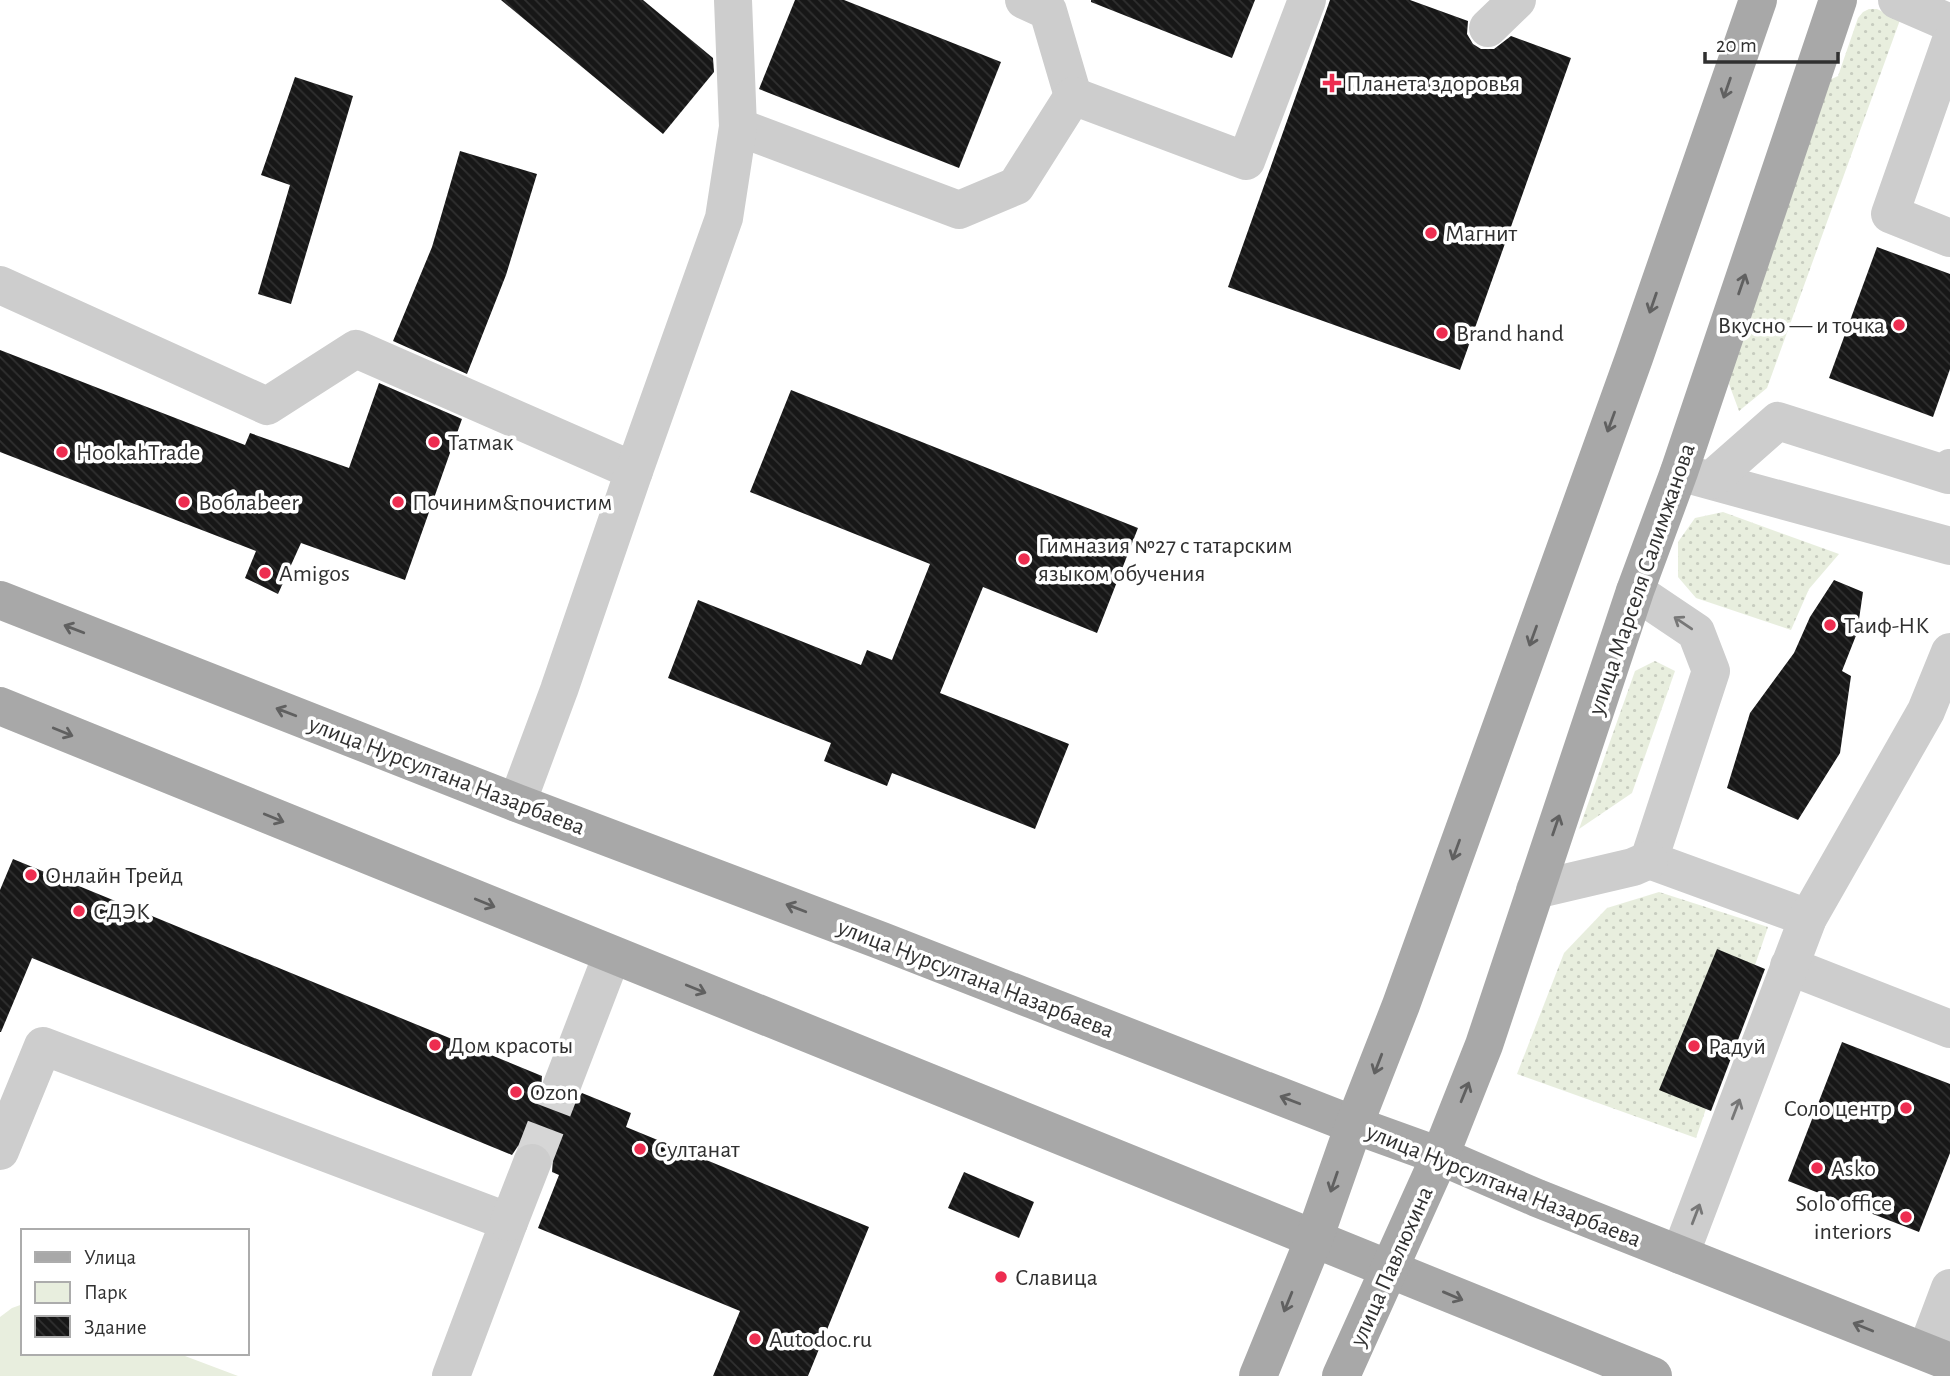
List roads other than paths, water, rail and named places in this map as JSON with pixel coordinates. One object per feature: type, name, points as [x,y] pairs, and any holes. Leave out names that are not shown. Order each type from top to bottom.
[{"type":"main road","points":[[1258,1376],[1314,1239],[1354,1125],[1401,1005],[1629,371],[1758,0]]},
{"type":"main road","name":"улица Марселя Салимжанова","points":[[1440,1156],[1484,1045],[1635,591],[1695,476],[1838,0]]},
{"type":"main road","name":"улица Нурсултана Назарбаева","points":[[0,600],[517,803],[1440,1156],[1537,1198],[1938,1357]]},
{"type":"main road","points":[[0,706],[1653,1376]]},
{"type":"main road","name":"улица Павлюхина","points":[[1340,1376],[1440,1156]]},
{"type":"lane","points":[[517,803],[559,691],[724,218],[738,127],[733,0]]},
{"type":"lane","points":[[738,127],[959,211],[1016,186],[1073,96],[1048,11],[1024,0]]},
{"type":"lane","points":[[1073,96],[1246,161],[1307,0]]},
{"type":"lane","points":[[1488,28],[1517,0]]},
{"type":"lane","points":[[1897,0],[1950,23]]},
{"type":"lane","points":[[1950,43],[1889,214],[1950,239]]},
{"type":"lane","points":[[0,285],[267,406],[356,349],[634,471]]},
{"type":"lane","points":[[1695,476],[1778,421],[1948,474],[1950,468]]},
{"type":"lane","points":[[1695,476],[1950,546]]},
{"type":"lane","points":[[1635,591],[1696,632],[1711,671],[1649,860]]},
{"type":"lane","points":[[1680,1255],[1808,918],[1926,711],[1950,652]]},
{"type":"lane","points":[[1535,890],[1633,867],[1649,860],[1808,918]]},
{"type":"lane","points":[[562,1085],[612,955]]},
{"type":"lane","points":[[1789,966],[1950,1029]]},
{"type":"lane","points":[[0,1151],[43,1045],[509,1222]]},
{"type":"lane","points":[[451,1376],[531,1163]]},
{"type":"lane","points":[[1938,1357],[1950,1288]]},
{"type":"tunnel","points":[[532,1163],[562,1085]]},
{"type":"place","name":"Планета здоровья","points":[[1332,83]]},
{"type":"place","name":"Магнит","points":[[1431,233]]},
{"type":"place","name":"Вкусно — и точка","points":[[1899,325]]},
{"type":"place","name":"Brand hand","points":[[1442,333]]},
{"type":"place","name":"Татмак","points":[[434,442]]},
{"type":"place","name":"HookahTrade","points":[[62,452]]},
{"type":"place","name":"Воблаbeer","points":[[184,502]]},
{"type":"place","name":"Починим&почистим","points":[[398,502]]},
{"type":"place","name":"Гимназия №27 с татарским языком обучения","points":[[1024,559]]},
{"type":"place","name":"Amigos","points":[[265,573]]},
{"type":"place","name":"Таиф-НК","points":[[1830,625]]},
{"type":"place","name":"Онлайн Трейд","points":[[31,875]]},
{"type":"place","name":"СДЭК","points":[[79,911]]},
{"type":"place","name":"Дом красоты","points":[[435,1045]]},
{"type":"place","name":"Радуй","points":[[1694,1046]]},
{"type":"place","name":"Ozon","points":[[516,1092]]},
{"type":"place","name":"Соло центр","points":[[1906,1108]]},
{"type":"place","name":"Султанат","points":[[640,1149]]},
{"type":"place","name":"Asko","points":[[1817,1168]]},
{"type":"place","name":"Solo office interiors","points":[[1906,1217]]},
{"type":"place","name":"Славица","points":[[1001,1277]]},
{"type":"place","name":"Autodoc.ru","points":[[755,1339]]}]
